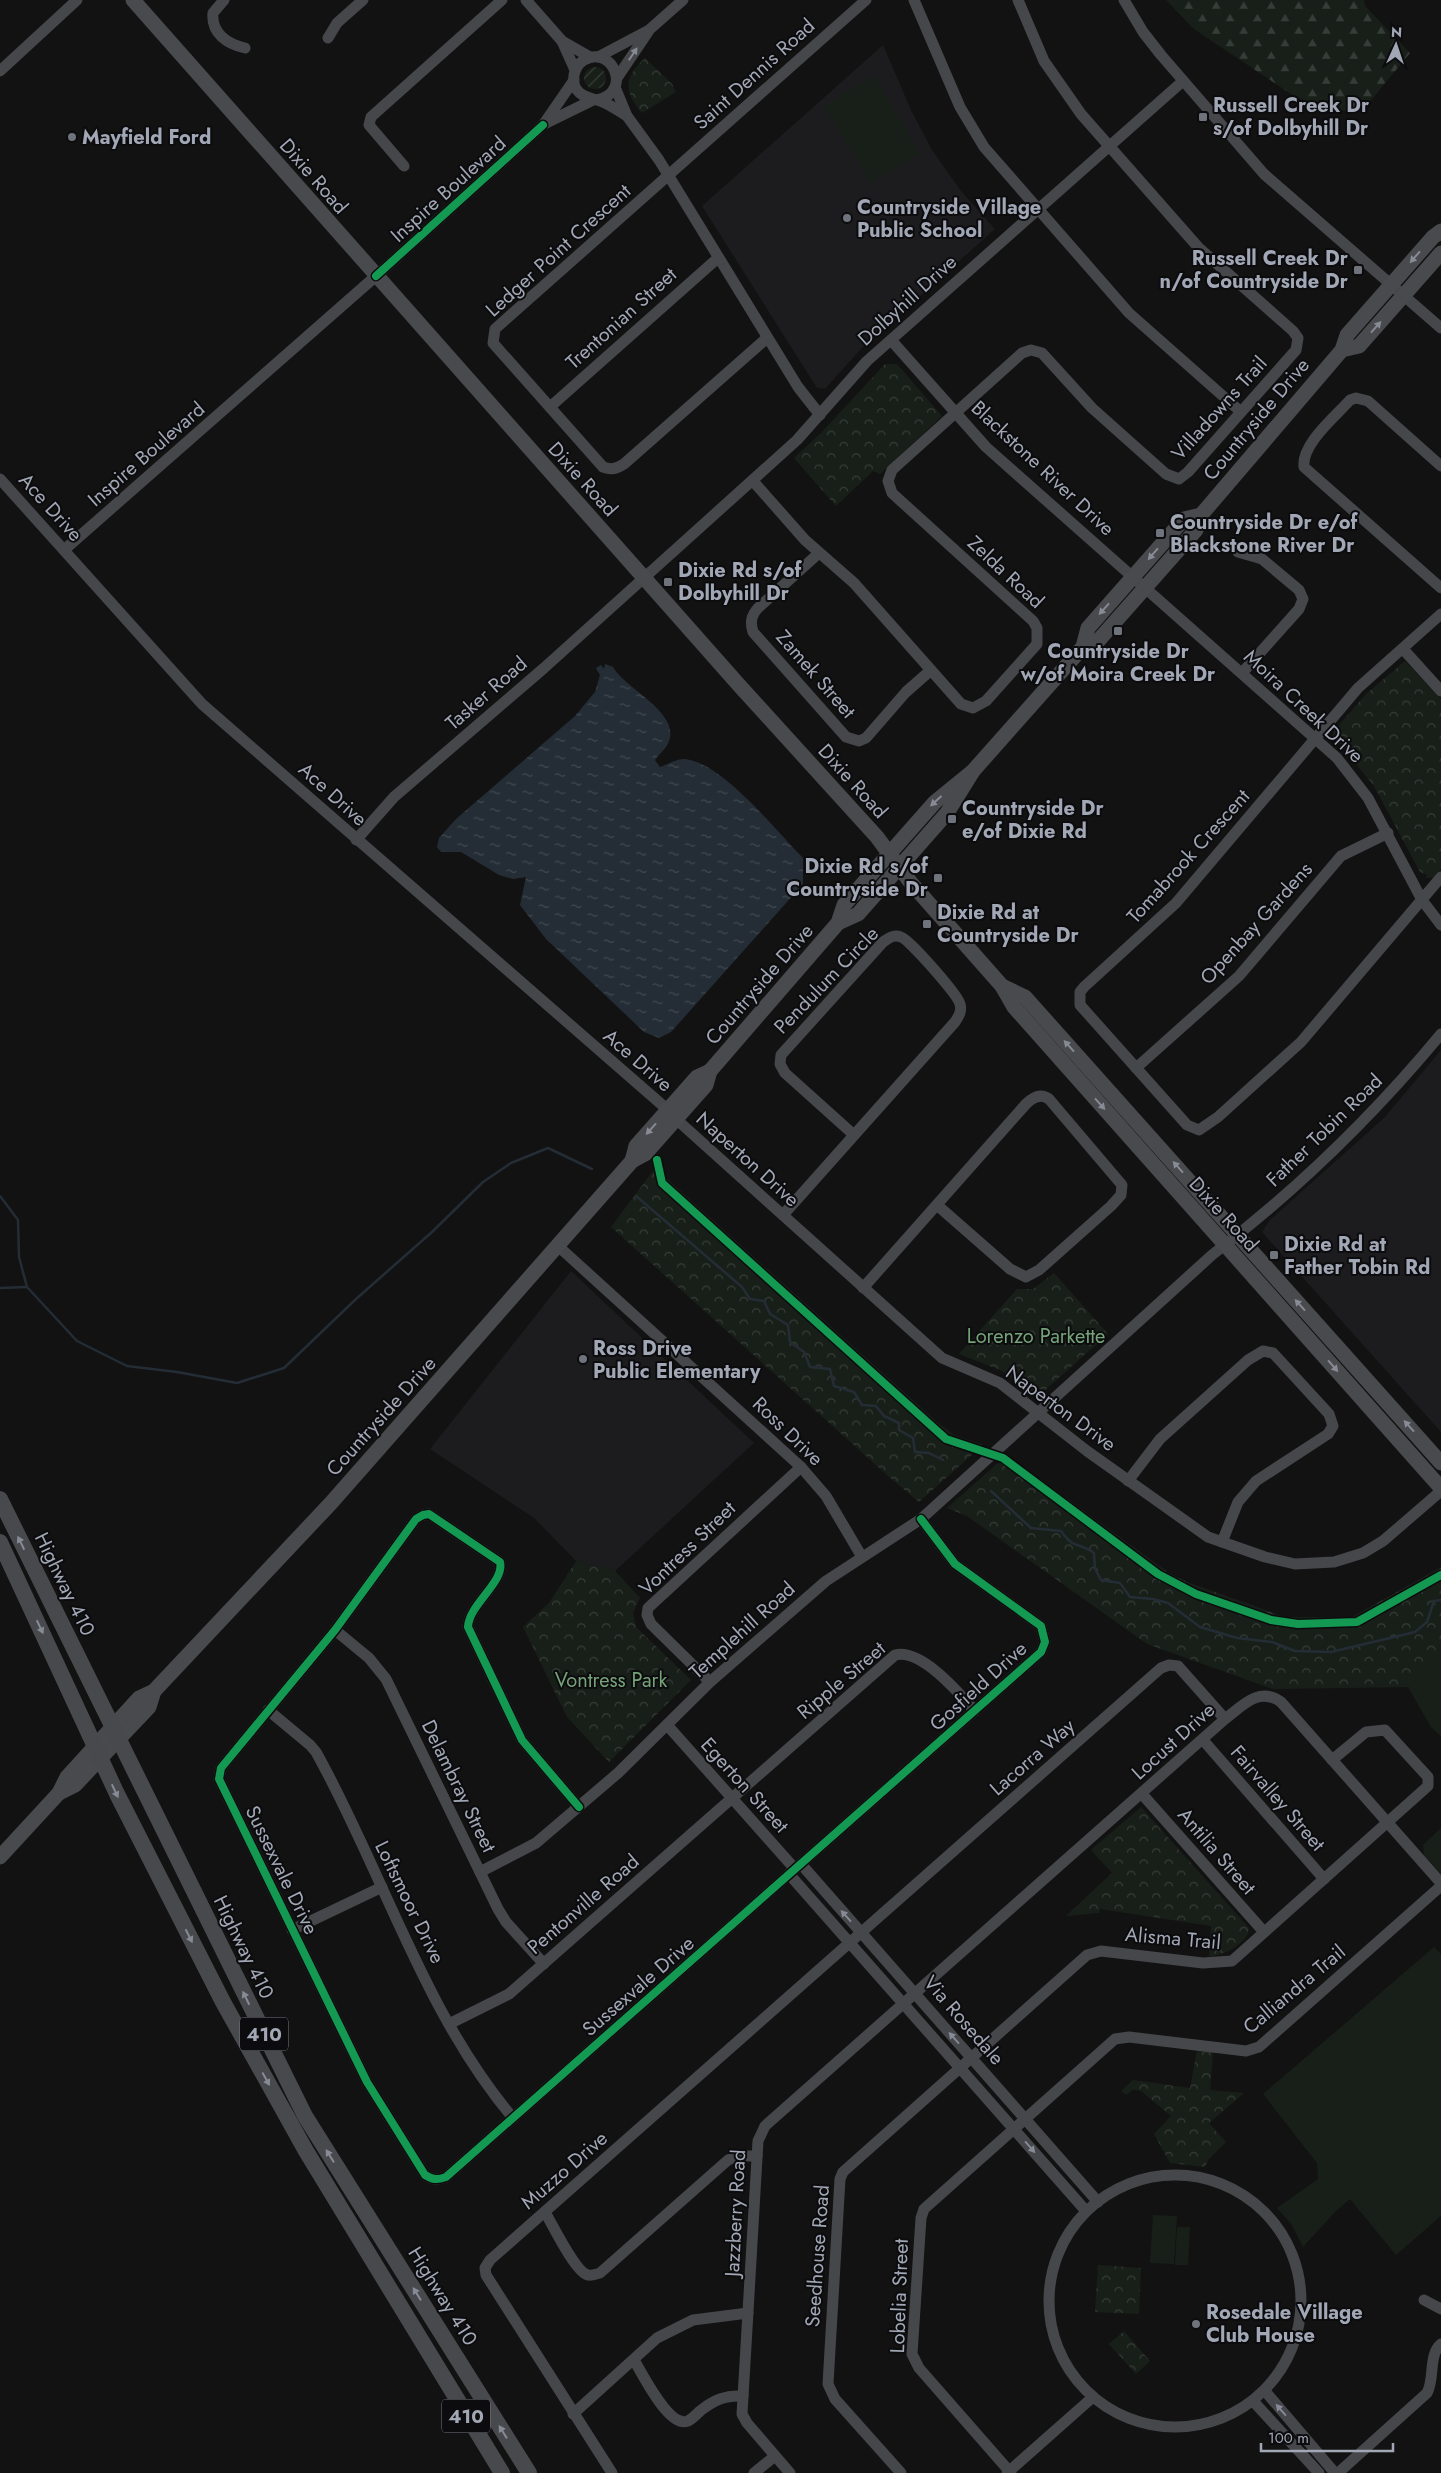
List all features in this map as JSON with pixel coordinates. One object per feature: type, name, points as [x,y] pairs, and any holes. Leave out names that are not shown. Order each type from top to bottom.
[{"type":"highway","name":"Highway 410","points":[[0,1498],[304,2116],[529,2473]]},
{"type":"highway","name":"Highway 410","points":[[0,1542],[117,1794],[223,2002],[306,2151],[502,2473]]},
{"type":"main road","name":"Dixie Road","points":[[133,0],[889,853],[1002,986],[1014,1007],[1441,1489]]},
{"type":"main road","name":"Countryside Drive","points":[[838,922],[858,914],[946,813],[973,771],[1083,647],[1098,641],[1196,530],[1201,515],[1342,350],[1347,335],[1433,237],[1441,231]]},
{"type":"main road","name":"Countryside Drive","points":[[1342,350],[1359,346],[1441,253]]},
{"type":"main road","name":"Countryside Drive","points":[[1083,647],[1088,628],[1133,576],[1184,520],[1201,515]]},
{"type":"main road","name":"Countryside Drive","points":[[0,1856],[331,1502],[632,1162],[636,1146],[672,1114],[697,1077],[710,1071],[838,922],[844,904],[934,802],[973,771]]},
{"type":"main road","name":"Dixie Road","points":[[1002,986],[1025,997],[1441,1462]]},
{"type":"street","points":[[0,71],[77,0]]},
{"type":"street","points":[[224,0],[213,13],[214,26],[220,35],[231,44],[245,48]]},
{"type":"street","points":[[328,38],[337,23],[363,0]]},
{"type":"street","points":[[404,166],[368,125],[370,117],[502,0]]},
{"type":"street","points":[[526,0],[562,41],[580,93],[627,116]]},
{"type":"street","points":[[574,75],[582,61],[649,30],[683,0]]},
{"type":"street","name":"Saint Dennis Road","points":[[668,175],[866,0]]},
{"type":"street","points":[[914,0],[960,107],[984,146],[1129,313],[1241,412]]},
{"type":"street","points":[[1018,0],[1044,61],[1059,85],[1109,146]]},
{"type":"street","points":[[1124,0],[1143,32],[1264,174],[1441,328]]},
{"type":"street","points":[[595,100],[607,96],[649,30]]},
{"type":"street","points":[[562,41],[612,66],[627,116],[668,175],[798,387],[820,415]]},
{"type":"street","name":"Inspire Boulevard","points":[[64,550],[376,276],[543,125],[574,75]]},
{"type":"street","name":"Dolbyhill Drive","points":[[644,577],[797,440],[867,361],[1183,81]]},
{"type":"street","name":"Inspire Boulevard","points":[[543,125],[595,100]]},
{"type":"street","name":"Villadowns Trail","points":[[955,413],[1022,353],[1030,350],[1042,352],[1099,415],[1166,474],[1179,478],[1188,472],[1296,350],[1298,338],[1293,331],[1202,252],[1109,146]]},
{"type":"street","name":"Ledger Point Crescent","points":[[668,175],[495,329],[493,343],[602,466],[617,469],[767,338]]},
{"type":"street","name":"Trentonian Street","points":[[550,407],[718,258]]},
{"type":"street","name":"Blackstone River Drive","points":[[891,340],[986,447],[1146,587]]},
{"type":"street","points":[[1441,466],[1368,401],[1356,398],[1350,400],[1308,447],[1303,460],[1304,467],[1441,588]]},
{"type":"street","name":"Zelda Road","points":[[753,481],[819,553],[854,583],[961,704],[973,708],[980,706],[1036,644],[1038,636],[1033,621],[896,497],[889,487],[889,475],[892,470],[955,413]]},
{"type":"street","name":"Ace Drive","points":[[0,479],[202,704],[672,1114]]},
{"type":"street","points":[[1238,552],[1262,559],[1299,590],[1303,600],[1298,609],[1242,673]]},
{"type":"street","name":"Zamek Street","points":[[819,553],[758,608],[752,616],[751,624],[753,632],[846,737],[859,741],[866,738],[906,692],[931,670]]},
{"type":"street","name":"Tasker Road","points":[[356,840],[394,797],[544,668],[644,577]]},
{"type":"street","name":"Moira Creek Drive","points":[[1146,587],[1338,758],[1358,784],[1388,833],[1422,900],[1441,926]]},
{"type":"street","name":"Tomabrook Crescent","points":[[1441,614],[1358,688],[1165,914],[1080,992],[1080,1005],[1187,1125],[1193,1129],[1205,1127],[1301,1042],[1441,877]]},
{"type":"street","points":[[1403,649],[1441,691]]},
{"type":"street","name":"Openbay Gardens","points":[[1136,1068],[1239,976],[1341,856],[1388,833]]},
{"type":"street","name":"Pendulum Circle","points":[[783,1215],[955,1022],[960,1014],[961,1009],[957,997],[910,943],[900,936],[894,936],[883,942],[781,1054],[780,1064],[785,1073],[854,1135]]},
{"type":"street","name":"Father Tobin Road","points":[[1225,1245],[1331,1154],[1374,1113],[1441,1034]]},
{"type":"street","points":[[863,1288],[1026,1104],[1035,1097],[1045,1096],[1055,1105],[1122,1185],[1121,1195],[1115,1202],[1039,1270],[1026,1277],[1010,1268],[937,1205]]},
{"type":"street","name":"Naperton Drive","points":[[672,1114],[942,1358],[1000,1383],[1193,1528],[1222,1542],[1265,1557],[1295,1564],[1321,1564],[1346,1559],[1383,1541],[1441,1489]]},
{"type":"street","points":[[1038,1412],[1225,1245]]},
{"type":"street","name":"Ross Drive","points":[[558,1246],[801,1467],[832,1505],[862,1557]]},
{"type":"street","points":[[1128,1481],[1156,1443],[1248,1360],[1263,1351],[1273,1353],[1329,1414],[1333,1426],[1328,1434],[1256,1481],[1238,1502],[1222,1542]]},
{"type":"street","name":"Templehill Road","points":[[480,1872],[529,1849],[579,1807],[668,1726],[710,1682],[826,1581],[922,1519],[1038,1412]]},
{"type":"street","name":"Vontress Street","points":[[710,1682],[652,1624],[647,1615],[648,1608],[801,1467]]},
{"type":"street","name":"Sussexvale Drive","points":[[579,1807],[522,1740],[468,1627],[472,1612],[500,1574],[501,1566],[496,1558],[433,1515],[423,1515],[416,1520],[335,1630],[223,1764],[220,1779],[292,1930],[367,2082],[425,2175],[438,2180],[446,2177],[795,1869]]},
{"type":"street","name":"Gosfield Drive","points":[[795,1869],[1041,1652],[1045,1642],[1041,1626],[955,1564],[922,1519]]},
{"type":"street","name":"Delambray Street","points":[[335,1630],[369,1658],[386,1679],[502,1916],[544,1964]]},
{"type":"street","name":"Ripple Street","points":[[732,1798],[895,1655],[911,1654],[917,1658],[946,1680],[975,1711]]},
{"type":"street","name":"Lacorra Way","points":[[861,1933],[1165,1666],[1174,1665],[1182,1670],[1226,1719]]},
{"type":"street","name":"Locust Drive","points":[[904,2004],[1226,1719],[1251,1698],[1263,1695],[1275,1698],[1388,1823],[1441,1885]]},
{"type":"street","name":"Loftsmoor Drive","points":[[268,1710],[310,1744],[316,1752],[449,2024],[487,2088],[513,2118]]},
{"type":"street","name":"Egerton Street","points":[[668,1726],[795,1869]]},
{"type":"street","name":"Alisma Trail","points":[[960,2067],[1091,1953],[1101,1951],[1203,1963],[1225,1963],[1232,1961],[1426,1790],[1428,1777],[1390,1734],[1379,1729],[1366,1732],[1332,1760]]},
{"type":"street","name":"Fairvalley Street","points":[[1203,1740],[1324,1880]]},
{"type":"street","name":"Antilia Street","points":[[1142,1794],[1264,1932]]},
{"type":"street","name":"Pentonville Road","points":[[449,2024],[509,1994],[732,1798]]},
{"type":"street","name":"Via Rosedale","points":[[795,1869],[861,1933],[1098,2202]]},
{"type":"street","name":"Via Rosedale","points":[[795,1869],[850,1942],[1086,2211]]},
{"type":"street","name":"Calliandra Trail","points":[[1014,2129],[1115,2040],[1129,2037],[1246,2051],[1259,2047],[1441,1885]]},
{"type":"street","points":[[292,1930],[382,1887]]},
{"type":"street","name":"Muzzo Drive","points":[[612,2473],[485,2272],[490,2260],[861,1933]]},
{"type":"street","name":"Jazzberry Road","points":[[790,2473],[742,2414],[759,2135],[765,2126],[904,2004]]},
{"type":"street","name":"Seedhouse Road","points":[[901,2473],[835,2399],[828,2384],[840,2179],[846,2166],[960,2067]]},
{"type":"street","name":"Lobelia Street","points":[[1009,2472],[919,2368],[912,2354],[922,2213],[927,2204],[1014,2129]]},
{"type":"street","points":[[545,2212],[579,2268],[588,2275],[594,2275],[600,2273],[728,2160],[737,2156],[757,2156]]},
{"type":"street","points":[[1181,2175],[1219,2183],[1249,2199],[1276,2226],[1289,2248],[1297,2269],[1301,2297],[1295,2338],[1281,2368],[1265,2391],[1253,2401],[1215,2420],[1188,2426],[1148,2423],[1127,2417],[1093,2397],[1074,2375],[1064,2360],[1052,2330],[1049,2306],[1050,2288],[1057,2256],[1069,2233],[1086,2211],[1098,2202],[1127,2185],[1155,2177],[1181,2175]]},
{"type":"street","points":[[1424,2300],[1441,2309]]},
{"type":"street","points":[[573,2414],[657,2338],[693,2320],[748,2313]]},
{"type":"street","points":[[1265,2391],[1337,2473],[1427,2394],[1431,2386],[1434,2352],[1441,2344]]},
{"type":"street","points":[[634,2360],[666,2412],[680,2421],[688,2421],[717,2399],[743,2396]]},
{"type":"street","points":[[1009,2472],[1093,2397]]},
{"type":"street","points":[[1253,2401],[1319,2473]]},
{"type":"street","points":[[754,2473],[776,2456]]},
{"type":"shaded area","name":"Countryside Village Public School","points":[[883,45],[912,112],[932,150],[961,191],[995,229],[860,350],[825,389],[817,388],[702,206]]},
{"type":"shaded area","points":[[1441,1050],[1441,1432],[1262,1232],[1270,1220],[1385,1117]]},
{"type":"shaded area","name":"Ross Drive Public Elementary","points":[[571,1271],[754,1443],[615,1571],[576,1561],[534,1518],[430,1449]]},
{"type":"green space","points":[[1166,0],[1364,0],[1365,6],[1410,53],[1362,111],[1327,110],[1294,96],[1194,29]]},
{"type":"green space","points":[[645,58],[672,84],[676,92],[642,113],[632,98],[628,84],[633,72]]},
{"type":"green space","points":[[595,67],[603,70],[606,78],[603,86],[595,89],[587,86],[584,78],[587,70]]},
{"type":"green space","points":[[874,76],[920,154],[871,183],[824,106]]},
{"type":"green space","points":[[885,364],[897,364],[942,416],[880,474],[873,471],[836,506],[794,458],[821,433]]},
{"type":"green space","points":[[1405,661],[1441,699],[1441,869],[1434,877],[1426,878],[1427,875],[1420,872],[1374,786],[1333,736],[1333,732],[1366,694]]},
{"type":"green space","points":[[655,1168],[937,1422],[954,1435],[983,1445],[919,1502],[888,1476],[611,1227]]},
{"type":"green space","name":"Lorenzo Parkette","points":[[1054,1273],[1108,1334],[1044,1391],[1037,1389],[1032,1392],[1002,1371],[959,1354],[1017,1289],[1033,1289]]},
{"type":"green space","points":[[1007,1455],[1169,1573],[1187,1582],[1285,1617],[1352,1617],[1441,1567],[1441,1654],[1408,1687],[1273,1689],[1147,1644],[967,1516],[947,1508]]},
{"type":"green space","name":"Vontress Park","points":[[576,1561],[615,1571],[640,1598],[633,1613],[636,1627],[691,1680],[609,1762],[567,1717],[523,1627],[549,1603]]},
{"type":"green space","points":[[1441,1654],[1441,1736],[1431,1727],[1408,1687]]},
{"type":"green space","points":[[1141,1807],[1249,1928],[1245,1938],[1234,1948],[1221,1954],[1209,1956],[1211,1926],[1100,1909],[1099,1913],[1066,1916],[1112,1873],[1091,1850]]},
{"type":"green space","points":[[1441,1828],[1441,1874],[1424,1855],[1423,1845]]},
{"type":"green space","points":[[1434,1947],[1441,1954],[1441,2216],[1396,2255],[1350,2199],[1335,2212],[1303,2247],[1292,2225],[1277,2208],[1318,2179],[1317,2163],[1263,2094]]},
{"type":"green space","points":[[1197,2051],[1213,2052],[1210,2090],[1244,2093],[1209,2123],[1226,2142],[1208,2160],[1205,2167],[1170,2163],[1154,2134],[1171,2116],[1141,2091],[1132,2090],[1127,2095],[1121,2091],[1133,2080],[1190,2088]]},
{"type":"green space","points":[[1153,2215],[1177,2216],[1174,2264],[1150,2263]]},
{"type":"green space","points":[[1177,2227],[1190,2227],[1188,2265],[1175,2265]]},
{"type":"green space","points":[[1098,2265],[1141,2268],[1139,2314],[1095,2312]]},
{"type":"green space","points":[[1124,2331],[1150,2361],[1136,2374],[1109,2344]]},
{"type":"water","points":[[605,664],[613,667],[619,675],[659,710],[666,720],[670,730],[669,741],[665,749],[655,760],[660,767],[685,759],[700,763],[716,772],[748,800],[803,858],[803,884],[671,1032],[659,1038],[644,1032],[546,939],[520,905],[526,877],[513,879],[499,875],[461,852],[441,852],[437,847],[439,838],[456,819],[575,716],[595,692],[600,675],[596,668],[601,665],[604,669]]},
{"type":"waterway","points":[[0,1196],[18,1220],[19,1257],[27,1287],[77,1341],[127,1366],[177,1372],[237,1383],[284,1368],[356,1299],[432,1232],[483,1182],[511,1163],[548,1148],[592,1169]]},
{"type":"waterway","points":[[636,1196],[742,1287],[750,1299],[764,1301],[770,1314],[788,1325],[790,1342],[804,1352],[810,1367],[830,1369],[834,1386],[854,1392],[862,1405],[876,1406],[884,1416],[899,1423],[899,1430],[913,1438],[915,1452],[929,1453],[943,1460]]},
{"type":"waterway","points":[[0,1288],[27,1287]]},
{"type":"waterway","points":[[991,1491],[1031,1528],[1061,1531],[1073,1544],[1089,1549],[1094,1553],[1095,1569],[1101,1580],[1120,1583],[1130,1597],[1153,1599],[1168,1603],[1200,1627],[1237,1638],[1272,1642],[1295,1651],[1331,1652],[1415,1632],[1427,1622],[1434,1601],[1441,1600]]},
{"type":"cycle path","points":[[376,276],[543,125]]},
{"type":"cycle path","points":[[657,1160],[662,1183],[946,1439],[1003,1458],[1158,1574],[1196,1594],[1271,1620],[1298,1624],[1357,1622],[1441,1575]]},
{"type":"cycle path","points":[[579,1807],[522,1740],[468,1627],[474,1610],[497,1577],[500,1570],[500,1562],[429,1514],[416,1519],[335,1630],[221,1768],[219,1779],[367,2082],[425,2175],[430,2178],[446,2177],[1041,1652],[1045,1642],[1041,1626],[955,1564],[921,1519]]},
{"type":"place","name":"Russell Creek Dr s/of Dolbyhill Dr","points":[[1203,117]]},
{"type":"place","name":"Mayfield Ford","points":[[72,137]]},
{"type":"place","name":"Countryside Village Public School","points":[[847,218]]},
{"type":"place","name":"Russell Creek Dr n/of Countryside Dr","points":[[1358,270]]},
{"type":"place","name":"Countryside Dr e/of Blackstone River Dr","points":[[1160,533]]},
{"type":"place","name":"Dixie Rd s/of Dolbyhill Dr","points":[[668,582]]},
{"type":"place","name":"Countryside Dr w/of Moira Creek Dr","points":[[1118,631]]},
{"type":"place","name":"Countryside Dr e/of Dixie Rd","points":[[952,819]]},
{"type":"place","name":"Dixie Rd s/of Countryside Dr","points":[[938,878]]},
{"type":"place","name":"Dixie Rd at Countryside Dr","points":[[927,924]]},
{"type":"place","name":"Dixie Rd at Father Tobin Rd","points":[[1274,1255]]},
{"type":"place","name":"Ross Drive Public Elementary","points":[[583,1359]]},
{"type":"place","name":"Rosedale Village Club House","points":[[1196,2324]]}]
